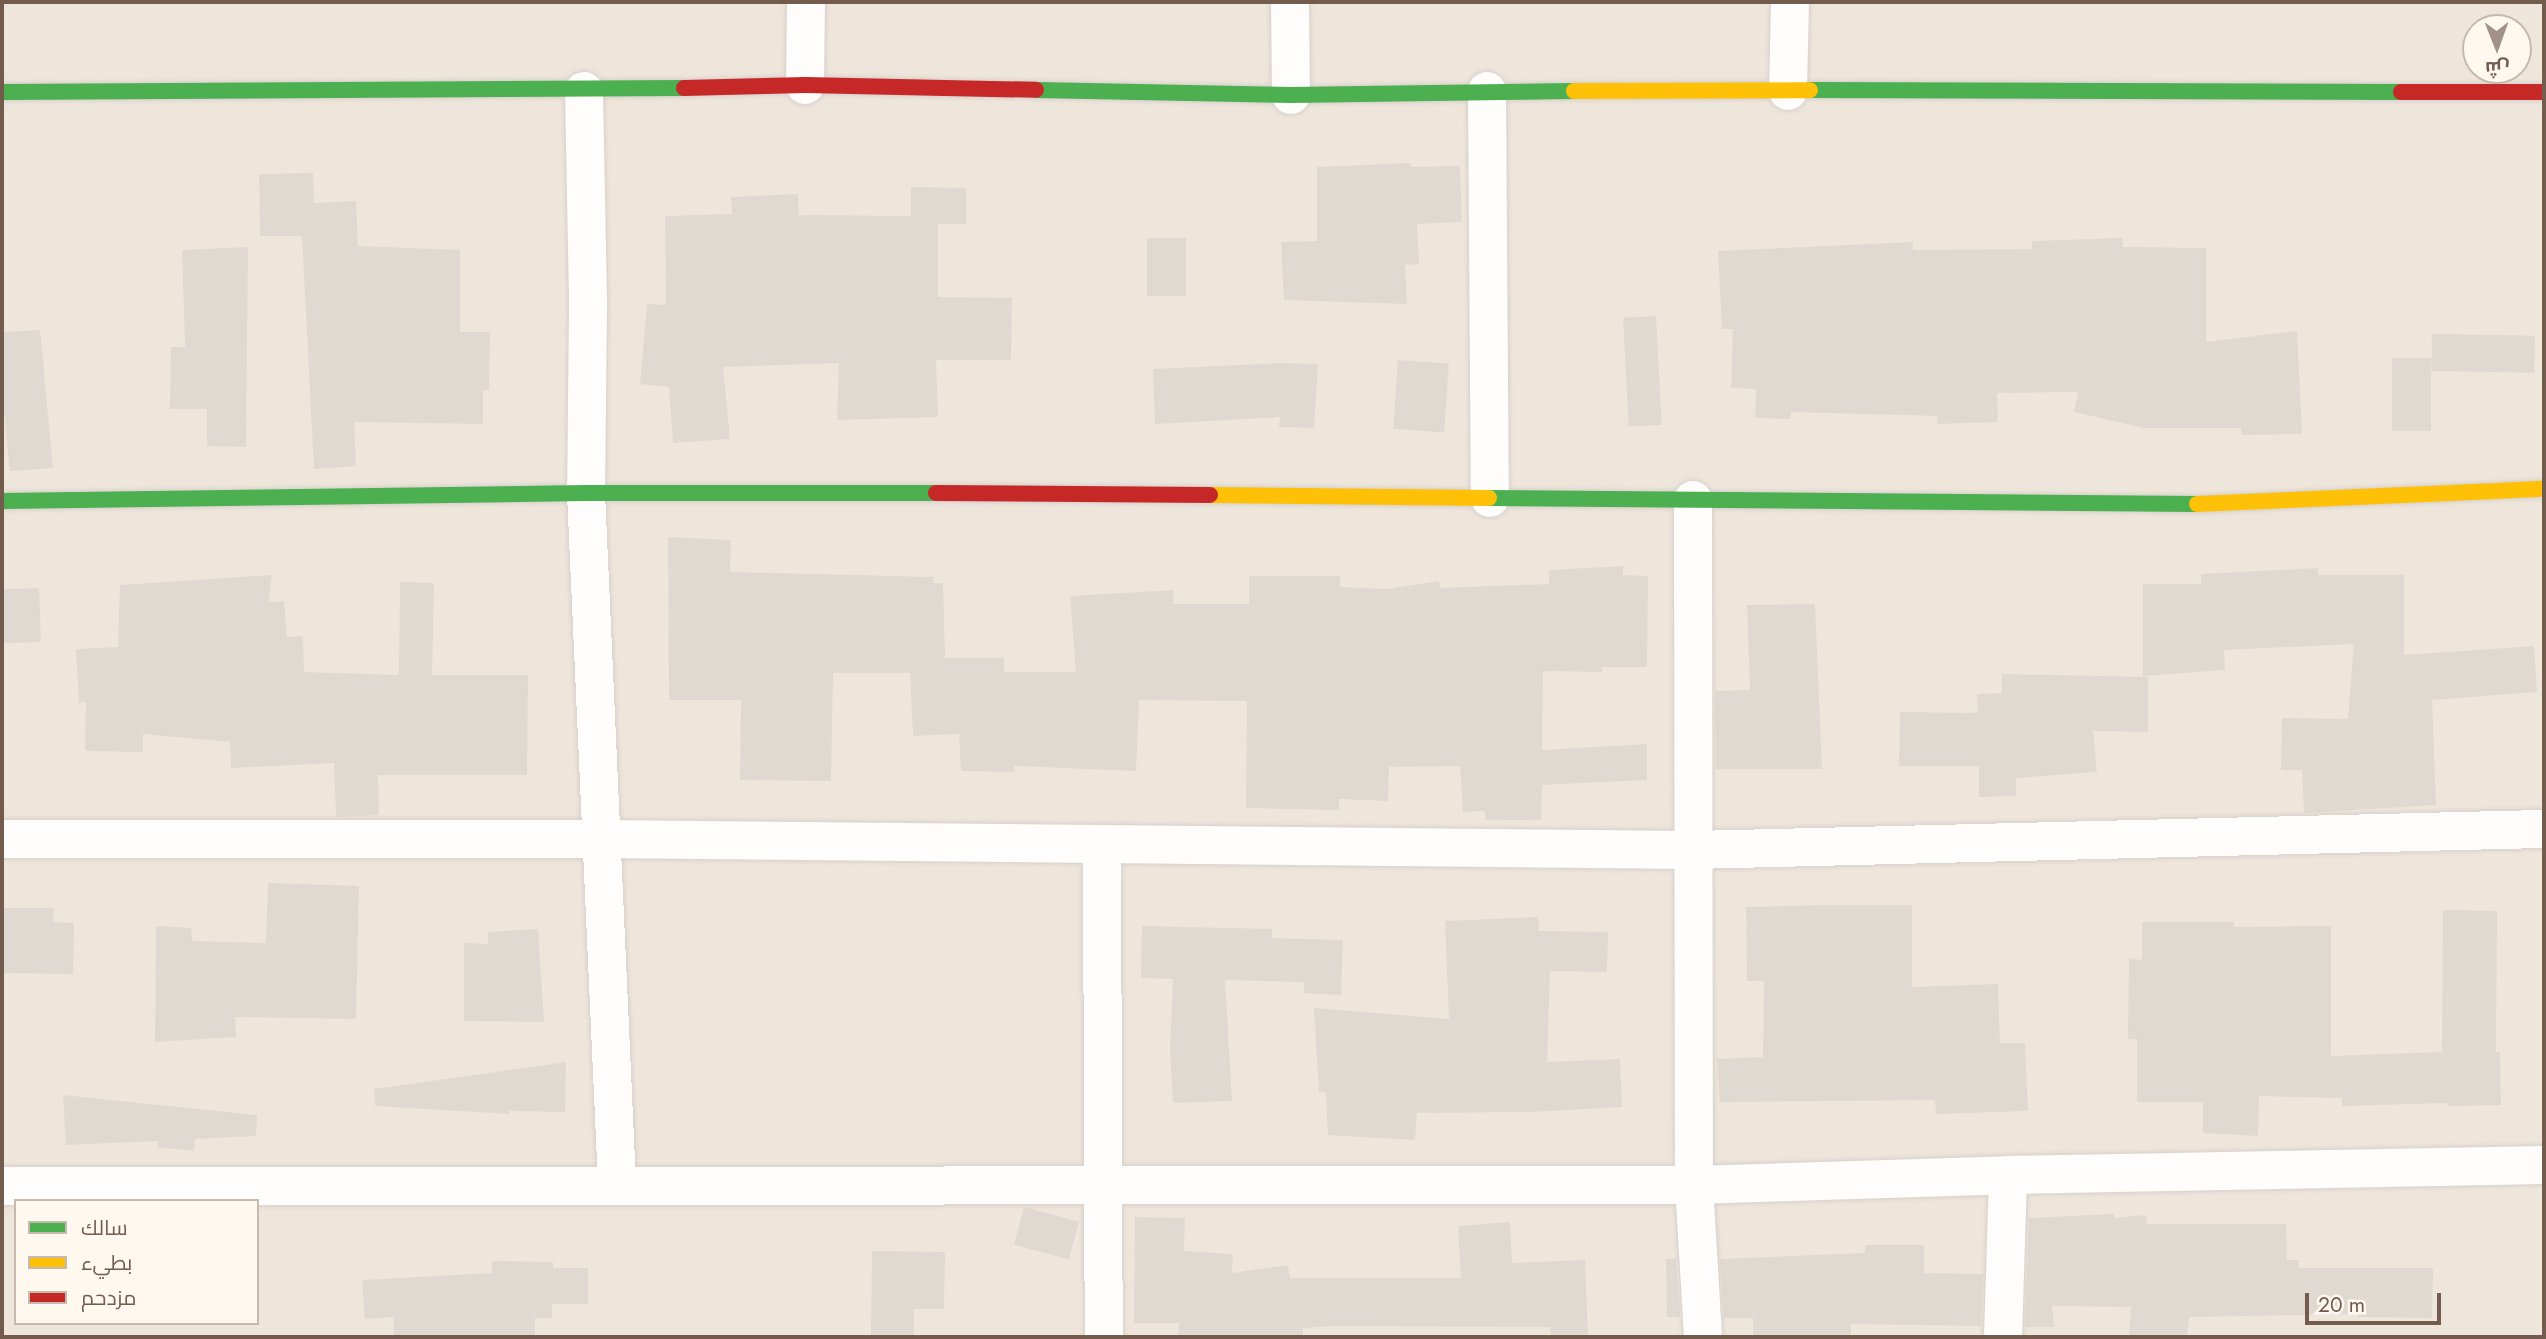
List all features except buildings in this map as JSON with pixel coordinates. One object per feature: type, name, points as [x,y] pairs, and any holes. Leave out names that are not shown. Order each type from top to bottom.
[{"type":"street","points":[[805,85],[806,2]]},
{"type":"street","points":[[1290,2],[1291,95]]},
{"type":"street","points":[[1788,91],[1790,2]]},
{"type":"street","points":[[2,92],[584,90],[805,85],[1291,95],[1487,91],[2544,92]]},
{"type":"street","points":[[584,90],[588,307],[586,493],[617,1184]]},
{"type":"street","points":[[1487,91],[1490,498]]},
{"type":"street","points":[[2,501],[586,493],[1080,493],[2158,506],[2544,489]]},
{"type":"street","points":[[1693,500],[1694,1185],[1703,1337]]},
{"type":"street","points":[[2,839],[601,839],[1693,850],[2544,829]]},
{"type":"street","points":[[1102,846],[1104,1337]]},
{"type":"street","points":[[2,1186],[1694,1185],[2008,1175],[2544,1165]]},
{"type":"street","points":[[2003,1337],[2008,1175]]},
{"type":"shaded area","points":[[2,2],[2544,2],[2544,1337],[2,1337]]},
{"type":"traffic: fast","points":[[2,92],[684,88]]},
{"type":"traffic: fast","points":[[1036,90],[1291,95],[1574,91]]},
{"type":"traffic: fast","points":[[1810,90],[2401,92]]},
{"type":"traffic: fast","points":[[2,501],[586,493],[936,493]]},
{"type":"traffic: fast","points":[[1489,498],[2197,504]]},
{"type":"traffic: slow","points":[[1574,91],[1810,90]]},
{"type":"traffic: slow","points":[[2197,504],[2544,489]]},
{"type":"traffic: slow","points":[[1210,495],[1489,498]]},
{"type":"traffic: jam","points":[[684,88],[805,85],[1036,90]]},
{"type":"traffic: jam","points":[[2401,92],[2544,92]]},
{"type":"traffic: jam","points":[[936,493],[1210,495]]}]
